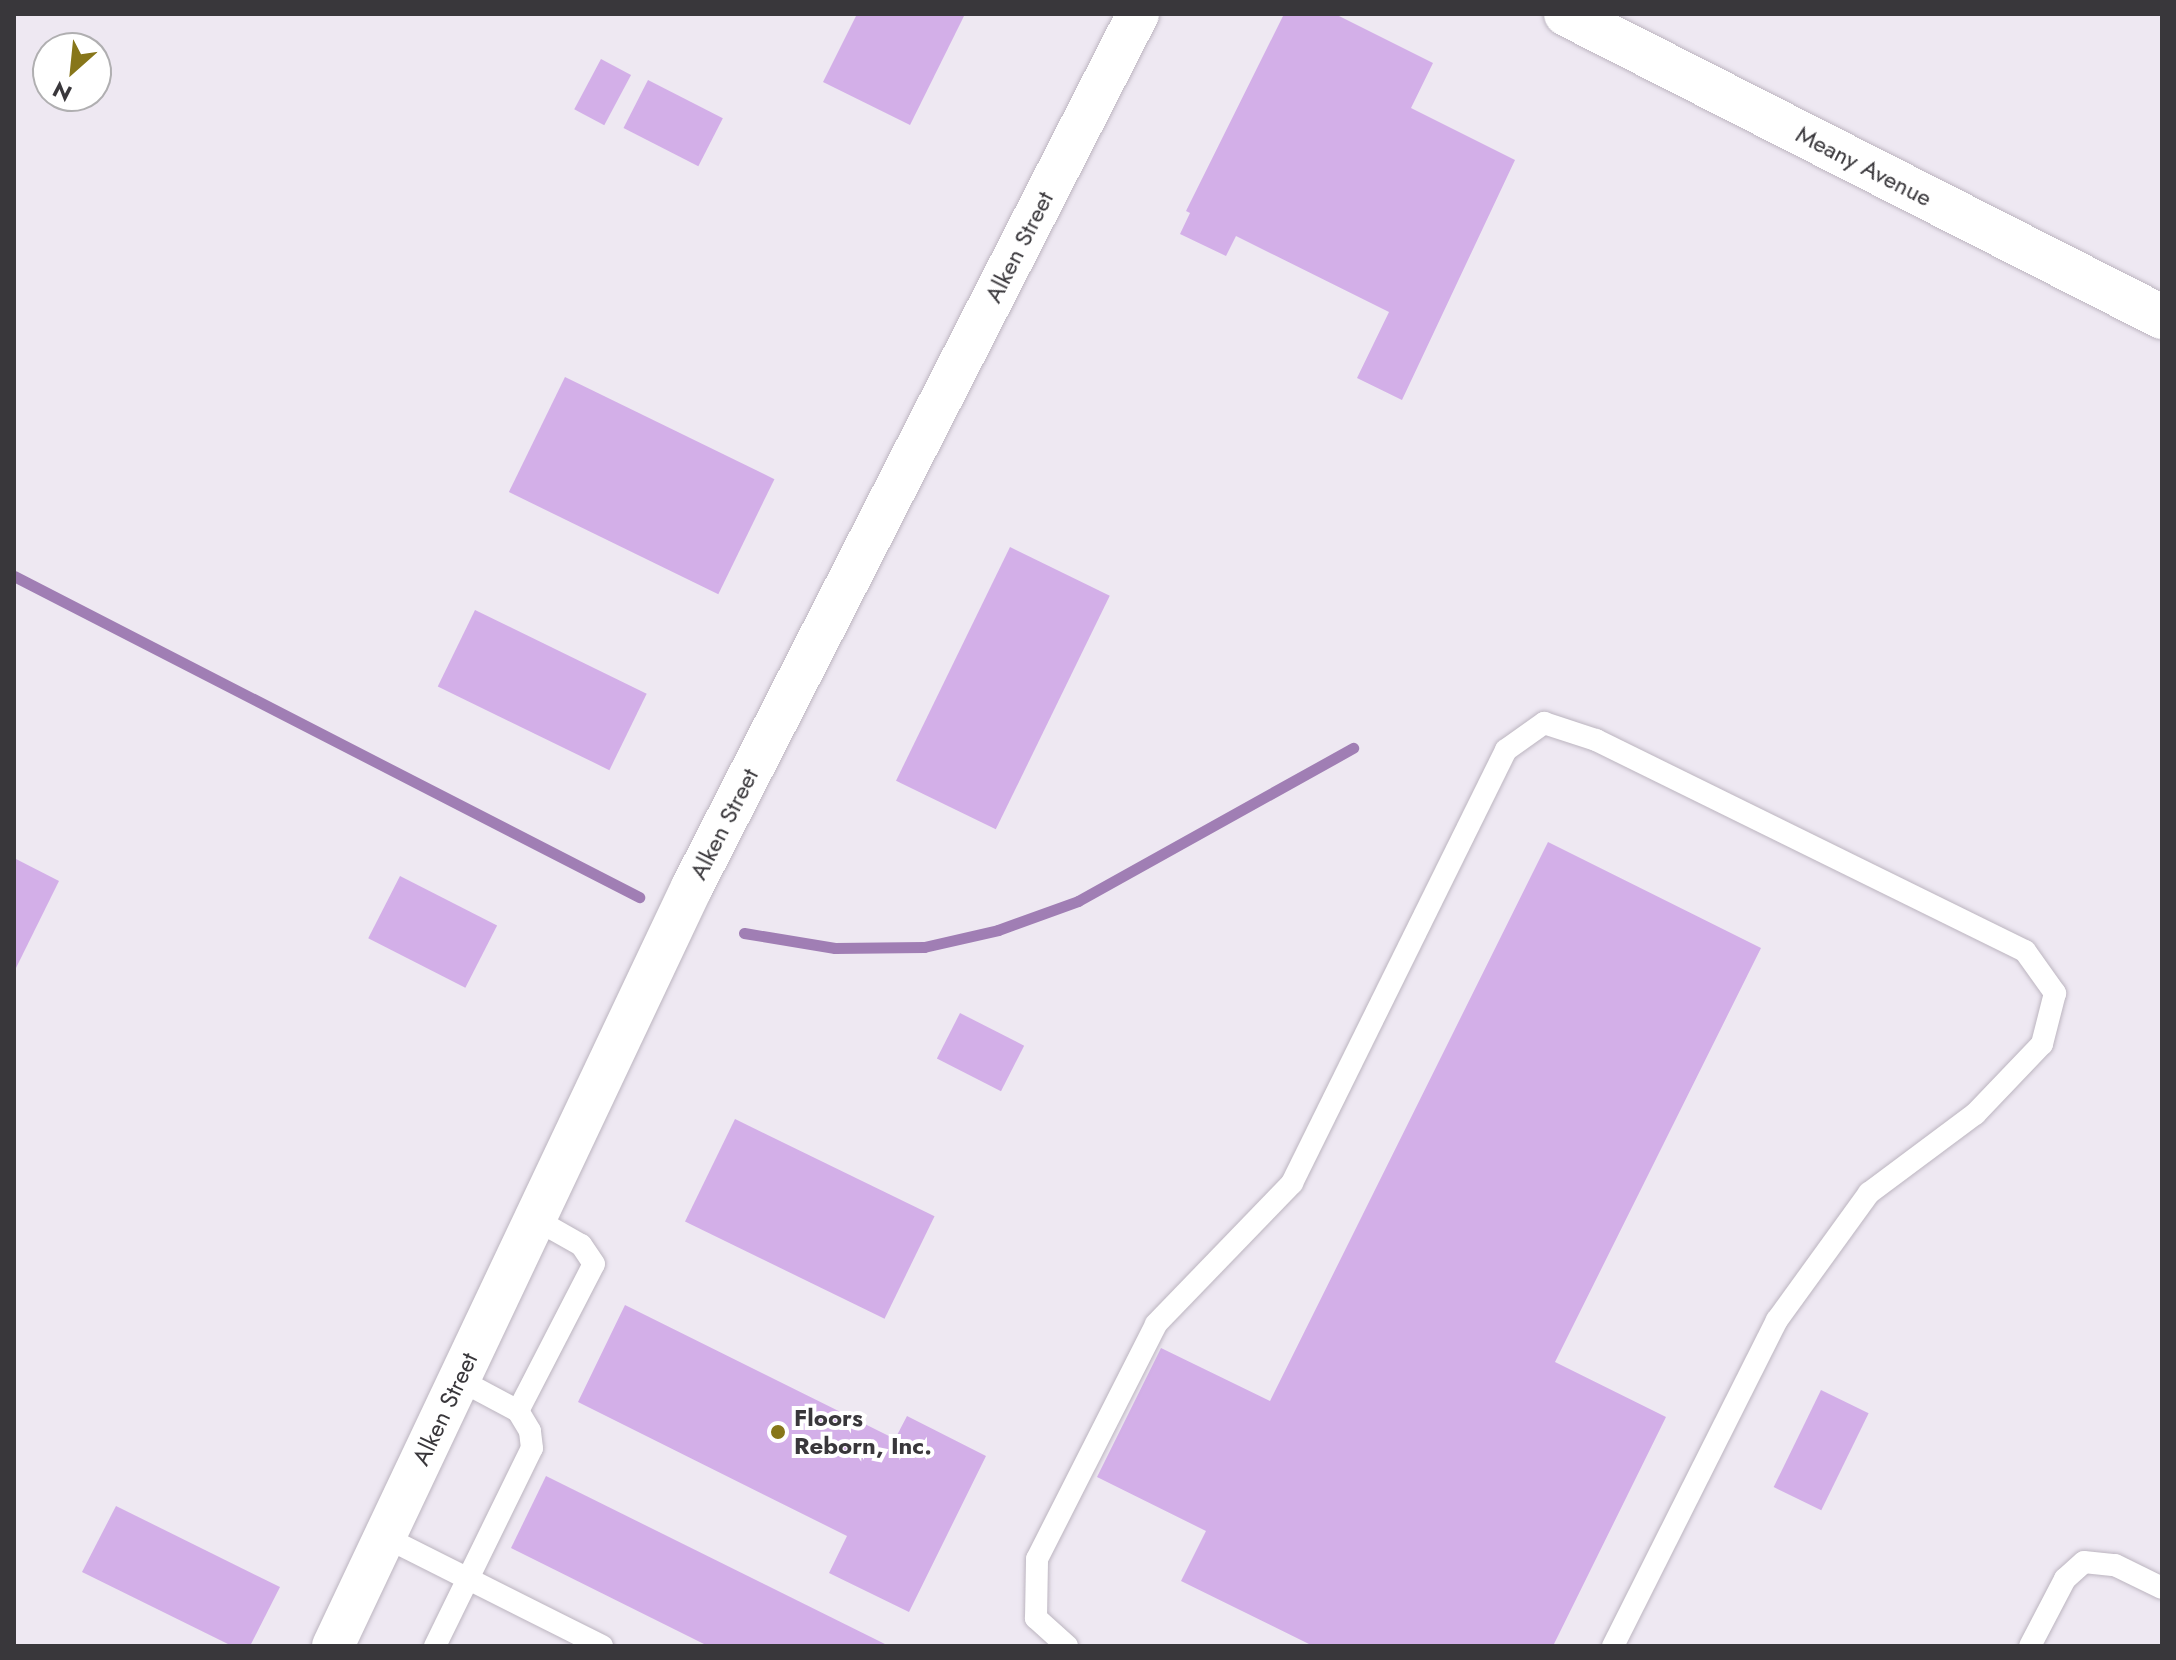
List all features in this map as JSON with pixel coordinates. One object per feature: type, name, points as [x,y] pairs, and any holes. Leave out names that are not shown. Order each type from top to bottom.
[{"type":"street","name":"Alken Street","points":[[333,1646],[692,887],[1138,14]]},
{"type":"street","name":"Meany Avenue","points":[[1566,14],[2162,317]]},
{"type":"lane","points":[[1067,1646],[1036,1618],[1037,1559],[1156,1324],[1292,1183],[1506,750],[1544,723],[1596,740],[2025,951],[2055,993],[2042,1044],[1975,1114],[1869,1193],[1777,1320],[1613,1646]]},
{"type":"lane","points":[[518,1411],[594,1264],[581,1245],[535,1219]]},
{"type":"lane","points":[[435,1646],[528,1464],[530,1431],[518,1411],[458,1379]]},
{"type":"lane","points":[[385,1537],[602,1646]]},
{"type":"lane","points":[[2030,1646],[2065,1579],[2084,1562],[2115,1565],[2162,1588]]},
{"type":"building","points":[[857,14],[965,14],[910,125],[823,82]]},
{"type":"building","points":[[1284,14],[1335,14],[1433,63],[1411,108],[1515,160],[1402,400],[1357,378],[1389,312],[1236,236],[1226,256],[1180,234],[1190,213],[1186,211]]},
{"type":"building","points":[[601,59],[631,75],[604,125],[574,109]]},
{"type":"building","points":[[648,80],[723,118],[698,166],[623,128]]},
{"type":"building","points":[[565,377],[774,479],[718,594],[509,492]]},
{"type":"building","points":[[1010,547],[1110,596],[996,829],[896,781]]},
{"type":"building","points":[[475,610],[647,694],[609,770],[438,686]]},
{"type":"building","points":[[1548,842],[1761,948],[1555,1362],[1666,1417],[1553,1646],[1313,1646],[1181,1581],[1206,1531],[1097,1477],[1161,1348],[1270,1401]]},
{"type":"building","points":[[14,858],[59,881],[14,972]]},
{"type":"building","points":[[400,876],[497,925],[465,988],[368,938]]},
{"type":"building","points":[[960,1013],[1024,1046],[1001,1091],[937,1058]]},
{"type":"building","points":[[735,1119],[935,1216],[885,1319],[685,1221]]},
{"type":"building","points":[[625,1305],[895,1439],[907,1416],[986,1456],[909,1612],[829,1573],[847,1536],[578,1402]]},
{"type":"building","points":[[1821,1390],[1869,1413],[1821,1510],[1774,1487]]},
{"type":"building","points":[[546,1476],[889,1646],[708,1646],[511,1548]]},
{"type":"building","points":[[116,1506],[280,1587],[250,1646],[232,1646],[82,1572]]},
{"type":"waterway","points":[[14,576],[639,897]]},
{"type":"waterway","points":[[744,933],[835,948],[924,947],[998,930],[1078,901],[1353,748]]},
{"type":"place","name":"Floors Reborn, Inc.","points":[[778,1432]]}]
